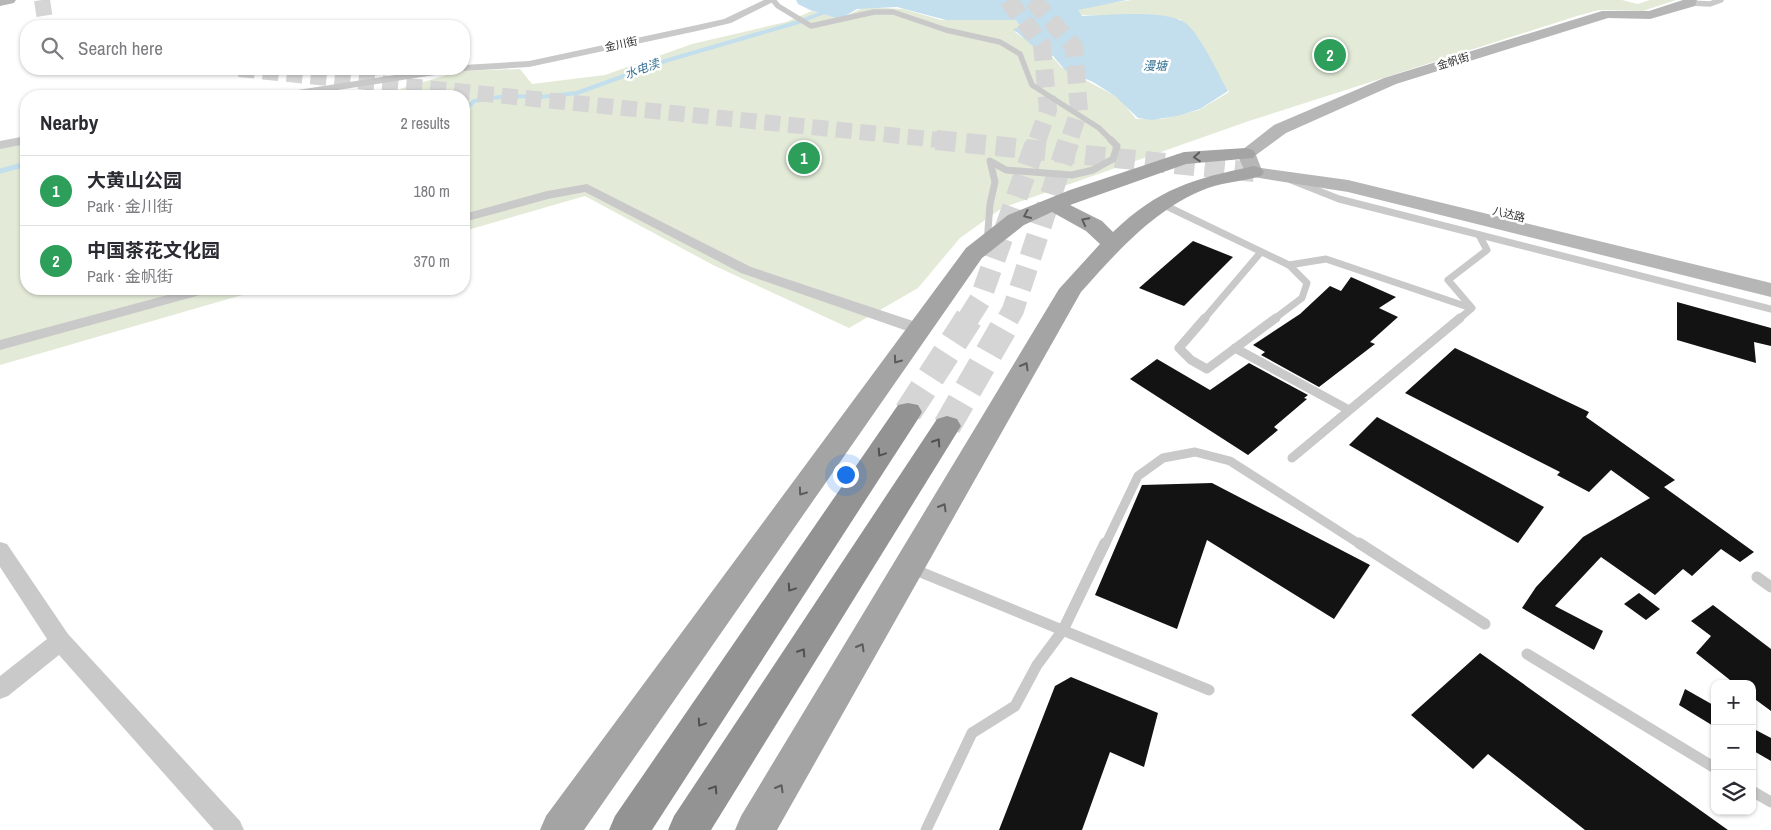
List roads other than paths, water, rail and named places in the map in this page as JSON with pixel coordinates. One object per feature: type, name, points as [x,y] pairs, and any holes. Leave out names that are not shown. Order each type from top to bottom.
[{"type":"highway","points":[[630,830],[908,412]]},
{"type":"highway","points":[[688,830],[947,426]]},
{"type":"main road","points":[[0,2],[9,0]]},
{"type":"main road","name":"金帆街","points":[[1259,167],[1280,128],[1390,81],[1607,14],[1650,15],[1690,1]]},
{"type":"main road","points":[[560,830],[974,253],[1016,220],[1077,194],[1184,158],[1259,167],[1348,186],[1771,290]]},
{"type":"main road","points":[[755,830],[1071,289],[1135,223],[1177,194],[1201,184],[1259,167]]},
{"type":"main road","name":"八达路","points":[[1259,167],[1344,173],[1771,277]]},
{"type":"main road","points":[[1052,204],[1094,226],[1113,244]]},
{"type":"street","name":"金川街","points":[[470,68],[529,64],[669,34],[727,21],[773,0]]},
{"type":"street","points":[[317,90],[415,75]]},
{"type":"street","points":[[0,144],[20,141]]},
{"type":"street","points":[[470,216],[547,195],[587,188],[746,270],[919,329]]},
{"type":"street","points":[[0,345],[184,295]]},
{"type":"street","points":[[0,550],[60,641],[231,830]]},
{"type":"street","points":[[0,689],[60,641]]},
{"type":"lane","points":[[773,0],[811,26],[874,12],[893,12],[946,30],[1000,42],[1020,54],[1032,85],[1099,128],[1117,146],[1113,159],[1093,170],[1072,175],[1006,170],[990,161],[995,182],[990,204],[987,243]]},
{"type":"lane","points":[[1690,1],[1710,4],[1721,0]]},
{"type":"lane","points":[[1259,167],[1339,199],[1771,309]]},
{"type":"lane","points":[[1162,204],[1289,265],[1307,283],[1302,298],[1207,369],[1191,360],[1179,348],[1261,252]]},
{"type":"lane","points":[[1472,308],[1448,280],[1488,250],[1479,235]]},
{"type":"lane","points":[[1289,265],[1326,259],[1472,308]]},
{"type":"lane","points":[[1292,458],[1472,308]]},
{"type":"lane","points":[[1235,348],[1350,410]]},
{"type":"lane","points":[[926,830],[972,733],[1014,706],[1037,665],[1063,630],[1138,476],[1162,458],[1195,452],[1230,461],[1484,624]]},
{"type":"lane","points":[[908,567],[1209,690]]},
{"type":"lane","points":[[1757,577],[1771,587]]},
{"type":"lane","points":[[1527,654],[1711,766]]},
{"type":"lane","points":[[1756,793],[1771,802]]},
{"type":"water","name":"漫塘","points":[[796,0],[1127,0],[1078,10],[1082,16],[1137,14],[1167,16],[1179,20],[1194,31],[1210,56],[1228,91],[1200,109],[1177,116],[1152,120],[1138,118],[1115,96],[1093,82],[1065,70],[1053,56],[1035,48],[1013,29],[1021,27],[1016,20],[946,20],[897,7],[857,9],[840,19],[810,10],[798,4]]},
{"type":"waterway","name":"水电渎","points":[[470,105],[474,101],[506,96],[540,97],[577,93],[665,61],[799,22],[827,11]]},
{"type":"waterway","name":"水电渎","points":[[0,171],[20,166]]},
{"type":"tunnel","points":[[42,0],[45,20]]},
{"type":"tunnel","points":[[1008,0],[1042,45],[1048,110],[1037,141]]},
{"type":"tunnel","points":[[1033,0],[1074,47],[1079,111],[1069,141]]},
{"type":"tunnel","points":[[298,75],[446,90]]},
{"type":"tunnel","points":[[470,92],[949,141]]},
{"type":"tunnel","points":[[936,140],[1254,172]]},
{"type":"tunnel","points":[[968,319],[980,300],[1037,140]]},
{"type":"tunnel","points":[[1008,319],[1013,310],[1069,140]]},
{"type":"tunnel","points":[[908,412],[969,318]]},
{"type":"tunnel","points":[[947,426],[1009,318]]},
{"type":"place","name":"中国茶花文化园","points":[[1330,55]]},
{"type":"place","name":"大黄山公园","points":[[804,158]]}]
